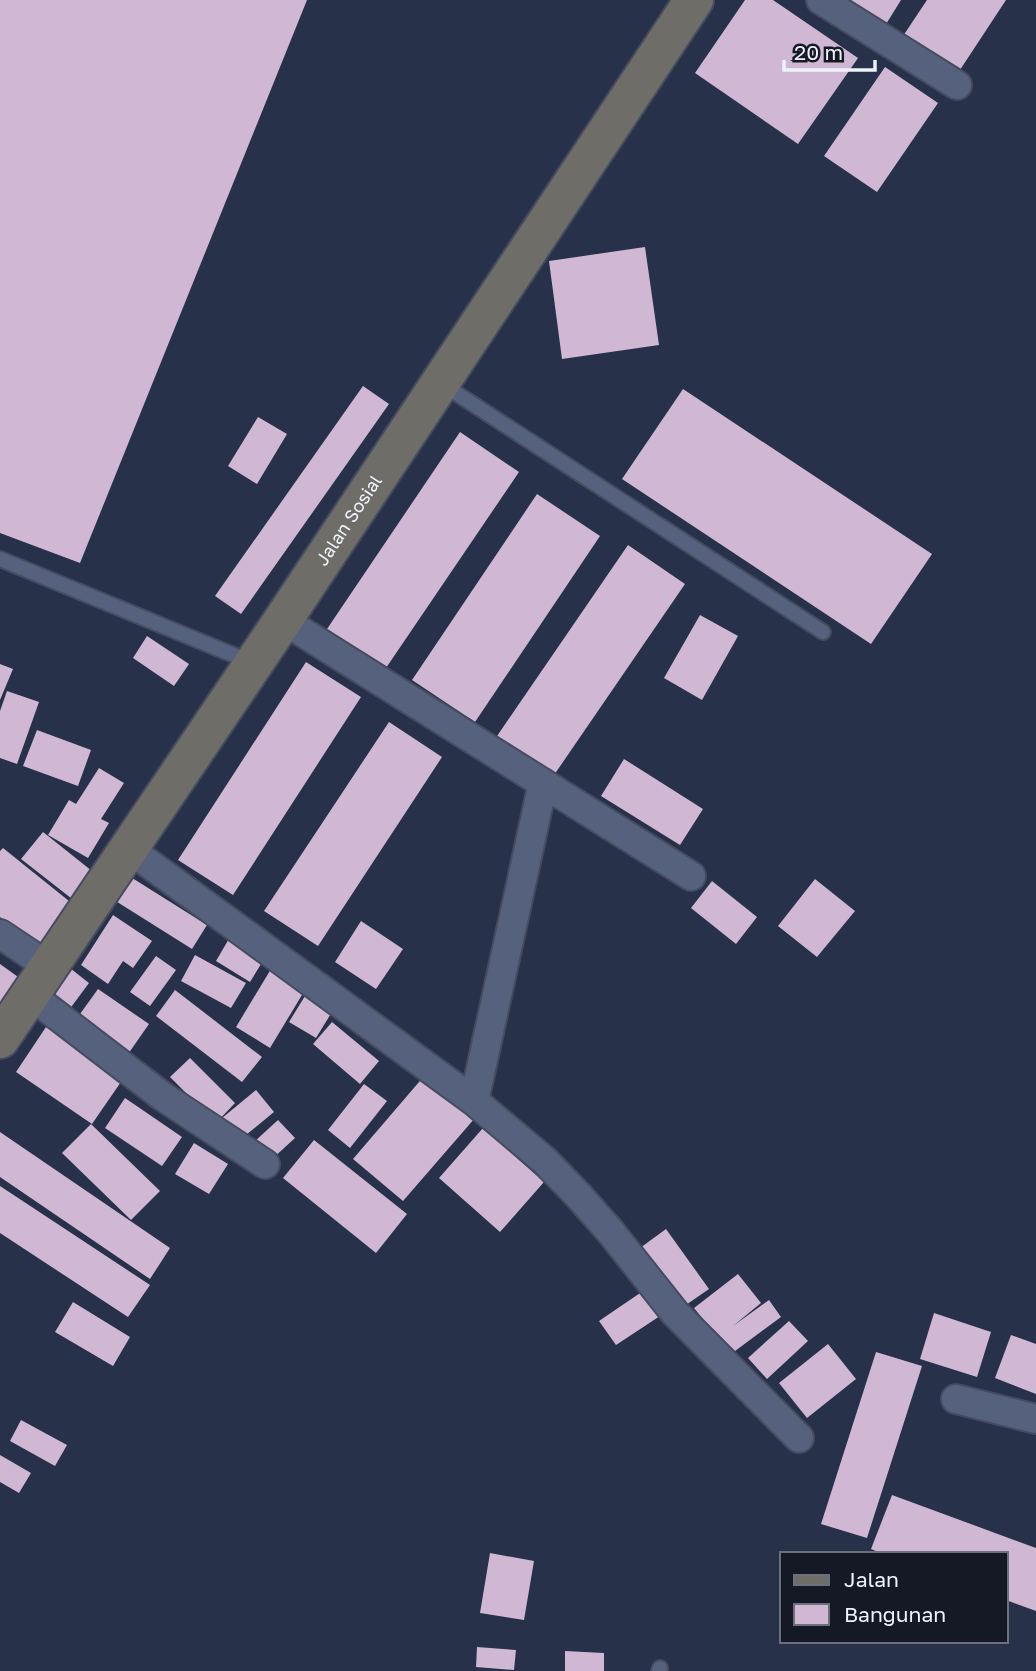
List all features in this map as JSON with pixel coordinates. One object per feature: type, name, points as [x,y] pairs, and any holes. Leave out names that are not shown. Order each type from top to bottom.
[{"type":"street","name":"Jalan Sosial","points":[[0,1039],[283,620],[694,0]]},
{"type":"street","points":[[821,0],[957,85]]},
{"type":"street","points":[[283,620],[691,876]]},
{"type":"street","points":[[474,1101],[543,783]]},
{"type":"street","points":[[129,849],[474,1101],[544,1160],[610,1231],[675,1313],[799,1438]]},
{"type":"street","points":[[0,934],[39,980],[162,1096],[265,1164]]},
{"type":"street","points":[[956,1399],[1036,1419]]},
{"type":"lane","points":[[441,383],[823,632]]},
{"type":"lane","points":[[0,559],[254,663]]},
{"type":"building","points":[[0,0],[307,0],[80,563],[0,533]]},
{"type":"building","points":[[745,0],[773,0],[858,58],[798,144],[695,73]]},
{"type":"building","points":[[838,0],[901,0],[883,29]]},
{"type":"building","points":[[927,0],[1006,0],[956,76],[901,39]]},
{"type":"building","points":[[885,67],[938,103],[877,192],[824,156]]},
{"type":"building","points":[[645,247],[659,345],[562,359],[549,261]]},
{"type":"building","points":[[363,386],[389,404],[241,614],[215,596]]},
{"type":"building","points":[[683,389],[932,554],[871,644],[622,479]]},
{"type":"building","points":[[258,417],[287,434],[257,484],[228,466]]},
{"type":"building","points":[[460,432],[519,472],[386,668],[327,629]]},
{"type":"building","points":[[537,494],[600,536],[475,722],[412,680]]},
{"type":"building","points":[[628,545],[685,584],[552,778],[495,739]]},
{"type":"building","points":[[700,615],[738,636],[702,700],[664,678]]},
{"type":"building","points":[[147,636],[189,664],[174,686],[133,658]]},
{"type":"building","points":[[306,662],[361,697],[233,895],[178,860]]},
{"type":"building","points":[[0,664],[13,669],[0,700]]},
{"type":"building","points":[[7,691],[39,702],[17,764],[0,758],[0,711]]},
{"type":"building","points":[[389,722],[442,757],[318,946],[264,911]]},
{"type":"building","points":[[37,730],[91,750],[78,786],[23,766]]},
{"type":"building","points":[[624,759],[703,809],[680,845],[601,796]]},
{"type":"building","points":[[99,768],[124,783],[101,819],[109,823],[88,858],[48,835],[69,800],[76,804]]},
{"type":"building","points":[[43,832],[97,875],[76,902],[21,859]]},
{"type":"building","points":[[3,848],[74,905],[40,949],[0,917],[0,851]]},
{"type":"building","points":[[129,876],[207,925],[192,949],[114,900]]},
{"type":"building","points":[[815,879],[855,911],[817,957],[778,926]]},
{"type":"building","points":[[712,881],[757,917],[736,944],[691,908]]},
{"type":"building","points":[[113,915],[152,941],[133,968],[123,961],[108,984],[81,965]]},
{"type":"building","points":[[361,921],[403,949],[376,989],[335,962]]},
{"type":"building","points":[[230,937],[264,959],[250,982],[216,961]]},
{"type":"building","points":[[195,955],[246,983],[231,1008],[181,981]]},
{"type":"building","points":[[156,956],[176,970],[150,1006],[130,992]]},
{"type":"building","points":[[0,964],[21,979],[0,1007]]},
{"type":"building","points":[[274,964],[308,985],[270,1048],[236,1027]]},
{"type":"building","points":[[66,965],[89,983],[66,1014],[43,996]]},
{"type":"building","points":[[98,989],[149,1024],[126,1057],[75,1021]]},
{"type":"building","points":[[175,990],[262,1057],[242,1082],[156,1016]]},
{"type":"building","points":[[308,991],[335,1007],[316,1038],[289,1022]]},
{"type":"building","points":[[332,1022],[379,1061],[360,1084],[313,1044]]},
{"type":"building","points":[[46,1027],[123,1079],[92,1124],[16,1072]]},
{"type":"building","points":[[190,1058],[235,1103],[216,1123],[170,1077]]},
{"type":"building","points":[[425,1075],[475,1118],[403,1201],[353,1159]]},
{"type":"building","points":[[364,1084],[387,1101],[350,1148],[328,1130]]},
{"type":"building","points":[[256,1090],[274,1112],[234,1145],[216,1123]]},
{"type":"building","points":[[125,1098],[182,1137],[162,1166],[105,1128]]},
{"type":"building","points":[[278,1120],[295,1138],[271,1160],[254,1142]]},
{"type":"building","points":[[91,1124],[160,1191],[131,1220],[62,1153]]},
{"type":"building","points":[[483,1128],[544,1182],[500,1232],[439,1178]]},
{"type":"building","points":[[0,1132],[170,1248],[150,1279],[0,1177]]},
{"type":"building","points":[[314,1140],[407,1214],[376,1253],[283,1178]]},
{"type":"building","points":[[194,1143],[228,1164],[209,1194],[175,1174]]},
{"type":"building","points":[[0,1186],[150,1285],[128,1317],[0,1233]]},
{"type":"building","points":[[666,1229],[709,1289],[683,1307],[640,1248]]},
{"type":"building","points":[[738,1274],[761,1303],[733,1326],[769,1300],[781,1317],[731,1354],[694,1308]]},
{"type":"building","points":[[643,1291],[660,1316],[616,1345],[599,1321]]},
{"type":"building","points":[[73,1302],[130,1337],[113,1366],[55,1332]]},
{"type":"building","points":[[934,1313],[991,1332],[977,1377],[920,1359]]},
{"type":"building","points":[[789,1321],[808,1341],[767,1379],[748,1358]]},
{"type":"building","points":[[1011,1335],[1036,1344],[1036,1394],[995,1378]]},
{"type":"building","points":[[828,1344],[856,1379],[807,1418],[779,1383]]},
{"type":"building","points":[[876,1352],[922,1366],[867,1538],[821,1524]]},
{"type":"building","points":[[21,1420],[67,1445],[55,1466],[10,1441]]},
{"type":"building","points":[[0,1455],[31,1473],[19,1493],[0,1482]]},
{"type":"building","points":[[892,1495],[1036,1548],[1036,1611],[1008,1601],[1008,1552],[878,1552],[871,1549]]},
{"type":"building","points":[[490,1553],[534,1561],[524,1620],[480,1613]]},
{"type":"building","points":[[477,1647],[516,1650],[514,1670],[476,1667]]},
{"type":"building","points":[[565,1651],[604,1653],[604,1671],[565,1671]]}]
